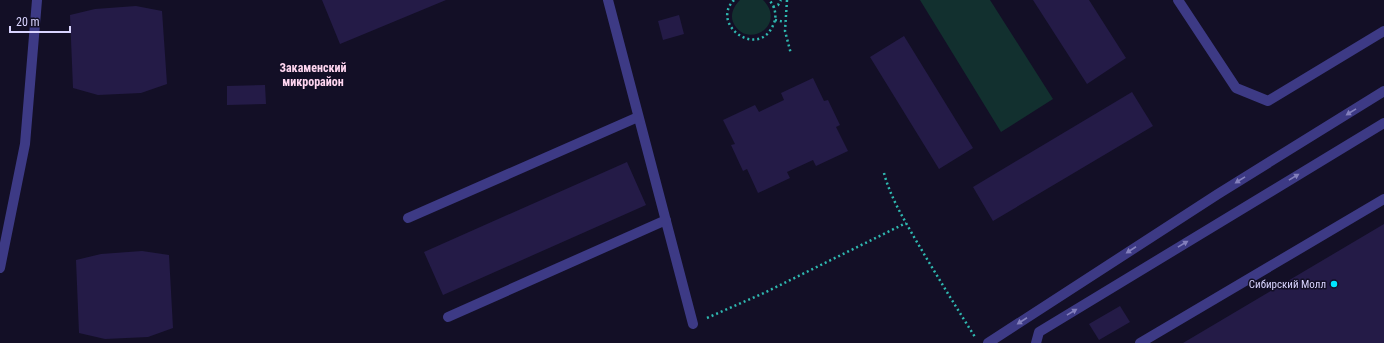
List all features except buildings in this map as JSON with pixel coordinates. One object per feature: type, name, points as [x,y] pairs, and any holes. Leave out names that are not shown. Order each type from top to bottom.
[{"type":"lane","points":[[0,268],[25,144],[37,0]]},
{"type":"lane","points":[[608,0],[693,324]]},
{"type":"lane","points":[[1178,0],[1236,88],[1268,101],[1384,31]]},
{"type":"lane","points":[[988,343],[1218,194],[1384,91]]},
{"type":"lane","points":[[408,218],[638,117]]},
{"type":"lane","points":[[1036,343],[1039,332],[1384,122]]},
{"type":"lane","points":[[1140,343],[1384,199]]},
{"type":"lane","points":[[448,317],[666,220]]},
{"type":"path","points":[[734,0],[731,2],[728,11],[728,20],[731,29],[738,36],[747,39],[756,39],[765,36],[772,29],[775,20],[775,11],[769,0]]},
{"type":"path","points":[[773,7],[778,5],[781,0]]},
{"type":"path","points":[[786,0],[785,31],[791,54]]},
{"type":"path","points":[[775,20],[785,22]]},
{"type":"path","points":[[884,173],[886,183],[906,223],[936,276],[975,337]]},
{"type":"path","points":[[693,324],[764,293],[906,223]]},
{"type":"green space","points":[[740,0],[763,0],[769,9],[771,18],[768,26],[755,34],[747,34],[739,30],[733,22],[732,16],[733,10]]},
{"type":"green space","points":[[920,0],[990,0],[1053,99],[1001,132]]},
{"type":"place","name":"Сибирский Молл","points":[[1334,284]]},
{"type":"district","name":"Закаменский микрорайон","points":[[313,75]]}]
